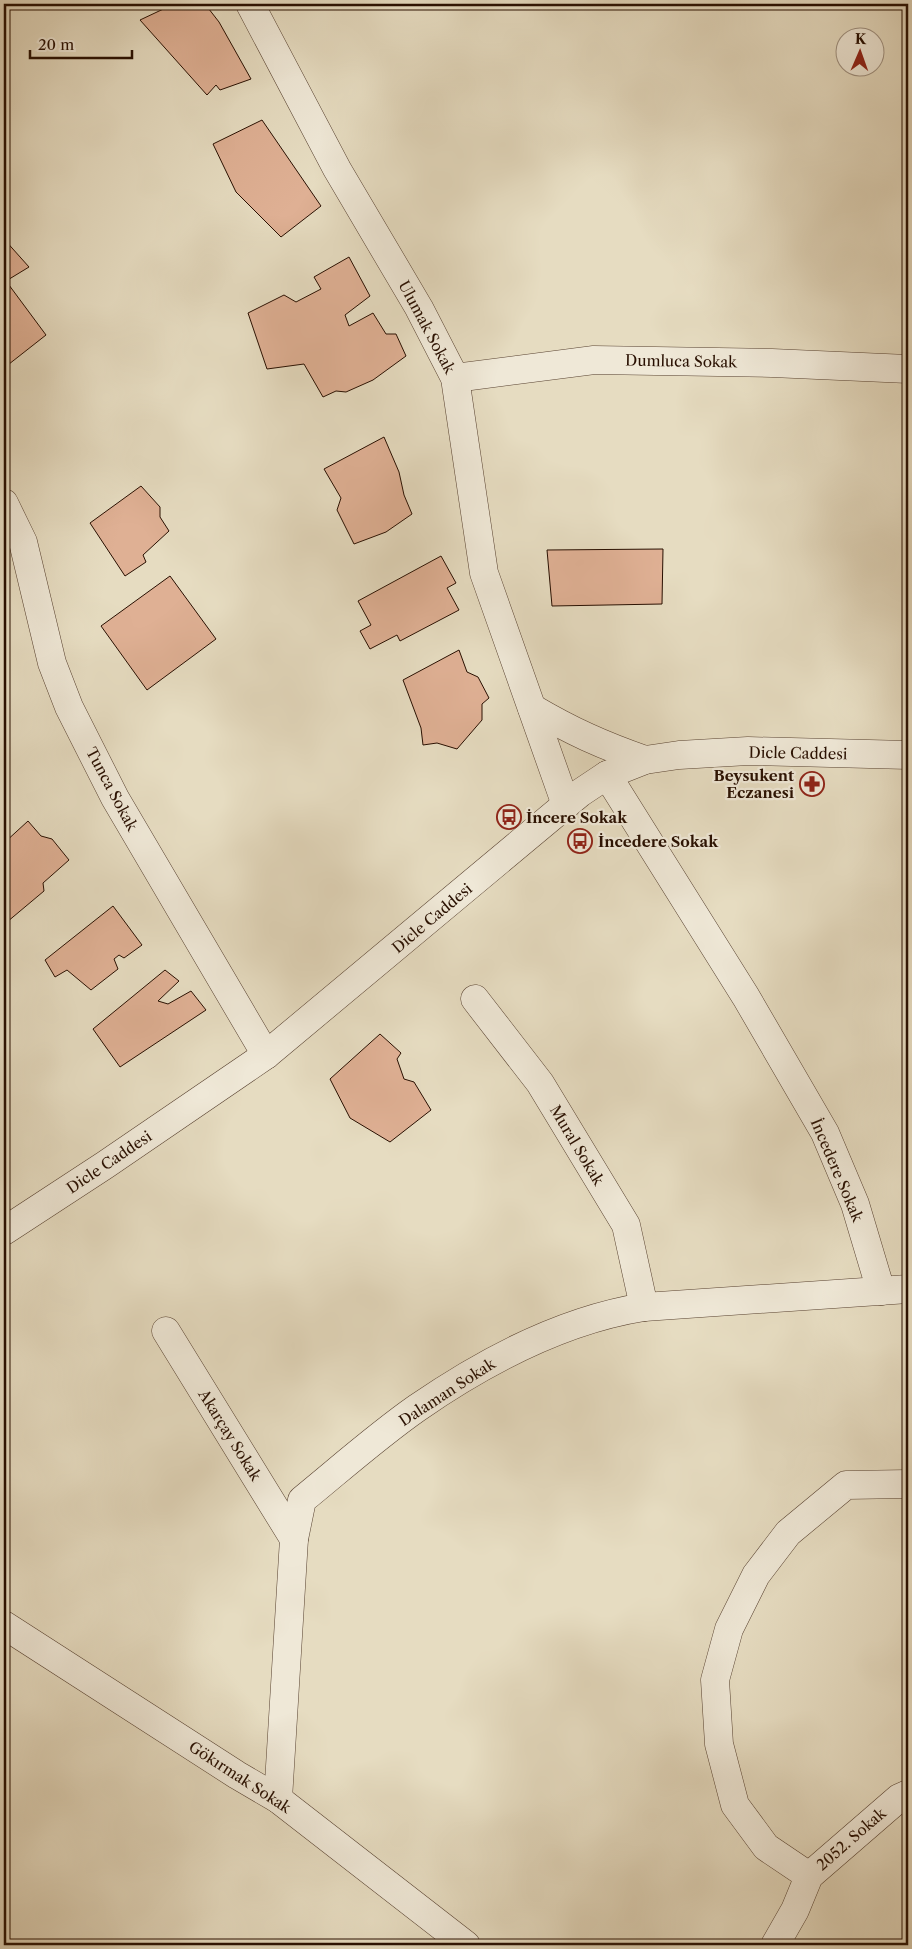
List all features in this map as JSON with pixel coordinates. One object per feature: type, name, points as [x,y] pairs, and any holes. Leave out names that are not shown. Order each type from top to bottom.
[{"type":"street","name":"Ulumak Sokak","points":[[250,4],[337,169],[419,308],[455,378],[484,573],[566,805]]},
{"type":"street","name":"Dumluca Sokak","points":[[455,378],[594,360],[772,363],[908,369]]},
{"type":"street","name":"Tunca Sokak","points":[[4,503],[23,542],[52,662],[69,707],[116,798],[266,1055]]},
{"type":"street","points":[[532,708],[574,732],[645,760]]},
{"type":"street","name":"Dicle Caddesi","points":[[4,1230],[105,1165],[266,1055],[566,805],[607,775],[645,760],[679,755],[748,751],[908,755]]},
{"type":"street","name":"İncedere Sokak","points":[[607,775],[746,997],[825,1133],[854,1204],[881,1291]]},
{"type":"street","name":"Mural Sokak","points":[[475,999],[540,1083],[626,1224],[644,1308]]},
{"type":"street","name":"Dalaman Sokak","points":[[278,1799],[294,1539],[302,1500],[417,1408],[485,1366],[552,1333],[623,1311],[644,1308],[908,1289]]},
{"type":"street","name":"Akarçay Sokak","points":[[166,1331],[294,1539]]},
{"type":"street","points":[[809,1876],[766,1847],[735,1805],[719,1744],[715,1680],[730,1630],[756,1575],[788,1533],[846,1485],[908,1484]]},
{"type":"street","name":"Gökırmak Sokak","points":[[4,1625],[237,1775],[278,1799],[466,1945]]},
{"type":"street","name":"2052. Sokak","points":[[775,1945],[795,1910],[809,1876],[899,1798],[908,1794]]},
{"type":"building","points":[[174,4],[205,4],[219,22],[251,79],[220,90],[216,85],[207,95],[140,20]]},
{"type":"building","points":[[262,120],[321,206],[281,237],[236,192],[213,144]]},
{"type":"building","points":[[4,239],[29,267],[6,281],[46,335],[4,368]]},
{"type":"building","points":[[349,257],[370,296],[345,315],[349,326],[373,313],[386,334],[396,334],[406,356],[373,380],[346,392],[336,391],[323,397],[304,364],[267,369],[248,313],[284,295],[296,302],[321,289],[314,277]]},
{"type":"building","points":[[384,437],[399,472],[404,495],[412,514],[386,532],[354,544],[337,510],[341,498],[324,469]]},
{"type":"building","points":[[141,486],[160,507],[160,517],[169,531],[143,555],[146,562],[125,576],[90,523]]},
{"type":"building","points":[[663,549],[662,604],[552,606],[547,550]]},
{"type":"building","points":[[441,556],[456,583],[447,588],[459,610],[400,641],[397,635],[370,649],[360,631],[371,625],[358,601]]},
{"type":"building","points":[[170,576],[216,639],[147,690],[101,626]]},
{"type":"building","points":[[459,650],[467,672],[478,677],[489,698],[482,704],[482,720],[457,749],[437,743],[423,745],[421,728],[403,680]]},
{"type":"building","points":[[28,821],[41,836],[52,839],[69,860],[43,883],[44,891],[7,922],[4,920],[4,843]]},
{"type":"building","points":[[113,906],[142,945],[124,958],[119,955],[114,959],[118,969],[91,990],[67,970],[55,977],[45,960]]},
{"type":"building","points":[[165,970],[179,981],[158,1001],[168,1004],[191,991],[206,1010],[120,1067],[93,1029]]},
{"type":"building","points":[[380,1034],[401,1053],[397,1059],[404,1079],[414,1082],[431,1110],[390,1142],[350,1118],[330,1079]]},
{"type":"place","name":"Beysukent Eczanesi","points":[[812,784]]},
{"type":"place","name":"İncere Sokak","points":[[509,817]]},
{"type":"place","name":"İncedere Sokak","points":[[580,841]]}]
